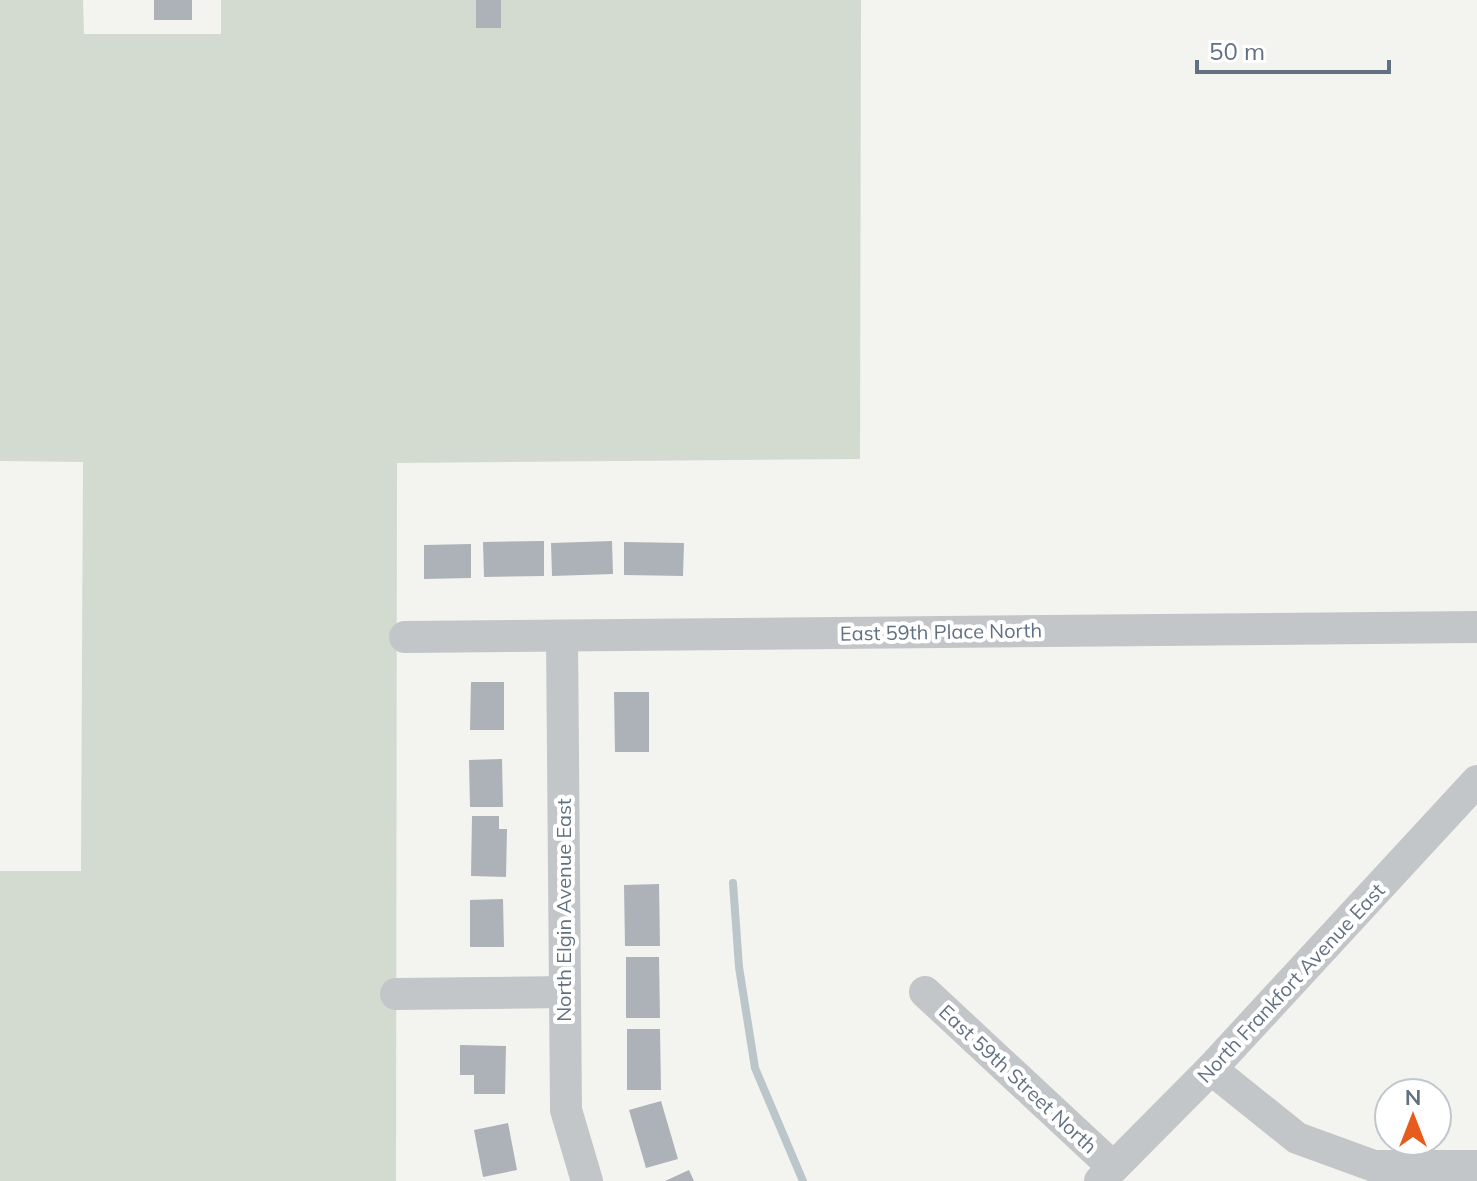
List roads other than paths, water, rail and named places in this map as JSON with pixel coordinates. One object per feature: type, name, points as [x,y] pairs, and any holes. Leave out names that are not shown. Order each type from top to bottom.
[{"type":"street","name":"East 59th Place North","points":[[405,637],[1477,627]]},
{"type":"street","name":"North Elgin Avenue East","points":[[562,636],[566,1110],[587,1181]]},
{"type":"street","name":"North Frankfort Avenue East","points":[[1106,1174],[1211,1069],[1477,781]]},
{"type":"street","points":[[396,994],[565,992]]},
{"type":"street","name":"East 59th Street North","points":[[925,992],[1106,1174]]},
{"type":"street","points":[[1211,1069],[1297,1138],[1335,1152],[1374,1166],[1477,1166]]},
{"type":"waterway","points":[[733,883],[739,967],[755,1068],[803,1181]]}]
